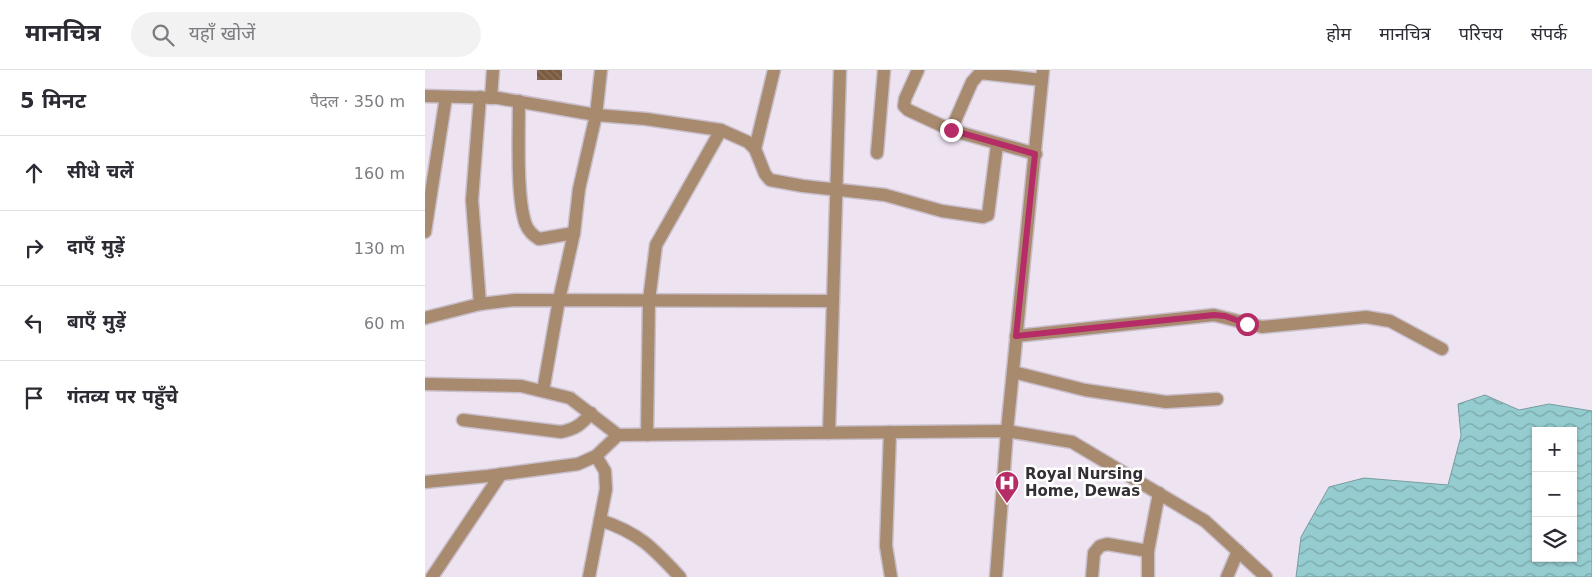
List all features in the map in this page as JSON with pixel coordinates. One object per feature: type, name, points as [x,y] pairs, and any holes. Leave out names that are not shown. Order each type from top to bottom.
[{"type":"street","points":[[480,304],[472,200],[485,97],[493,70]]},
{"type":"street","points":[[543,391],[559,300],[574,233],[579,189],[596,115],[601,70]]},
{"type":"street","points":[[755,149],[774,70]]},
{"type":"street","points":[[829,433],[840,70]]},
{"type":"street","points":[[877,153],[884,70]]},
{"type":"street","points":[[918,70],[904,106],[908,110],[951,130],[1035,154]]},
{"type":"street","points":[[951,130],[972,82],[980,73],[1043,75],[1007,431],[996,577]]},
{"type":"street","points":[[425,96],[446,98],[485,97],[596,115],[646,119],[721,130],[748,142],[755,149],[765,174],[770,180],[885,196],[942,211],[983,217],[988,215],[997,144]]},
{"type":"street","points":[[425,232],[446,98]]},
{"type":"street","points":[[519,101],[520,168],[526,225],[532,234],[539,239],[574,233]]},
{"type":"street","points":[[647,435],[649,300],[656,245],[721,130]]},
{"type":"street","points":[[425,318],[480,304],[515,300],[833,301]]},
{"type":"street","points":[[1016,336],[1214,315],[1263,327],[1366,317],[1390,321],[1442,349]]},
{"type":"street","points":[[1013,372],[1085,390],[1166,402],[1217,399]]},
{"type":"street","points":[[425,384],[521,386],[570,398],[591,412],[618,436]]},
{"type":"street","points":[[463,420],[561,432],[573,430],[581,425],[591,412]]},
{"type":"street","points":[[425,482],[578,464],[596,456],[618,436],[1007,431],[1072,442],[1205,521],[1266,577]]},
{"type":"street","points":[[890,432],[886,546],[891,577]]},
{"type":"street","points":[[589,577],[607,489],[605,471],[596,456]]},
{"type":"street","points":[[432,577],[501,474]]},
{"type":"street","points":[[1148,577],[1148,551],[1159,493]]},
{"type":"street","points":[[600,520],[625,528],[639,536],[680,577]]},
{"type":"street","points":[[1092,577],[1094,553],[1100,546],[1107,544],[1148,551]]},
{"type":"street","points":[[1227,577],[1238,551]]},
{"type":"water","points":[[1485,395],[1519,410],[1549,404],[1592,411],[1592,577],[1296,577],[1301,537],[1329,487],[1364,478],[1448,485],[1461,436],[1458,404]]},
{"type":"building","points":[[537,70],[562,70],[562,80],[537,80]]},
{"type":"place","name":"Royal Nursing Home, Dewas","points":[[1007,504]]},
{"type":"route","points":[[951,130],[987,142],[1035,154],[1016,336],[1194,316],[1225,316],[1247,324]]}]
